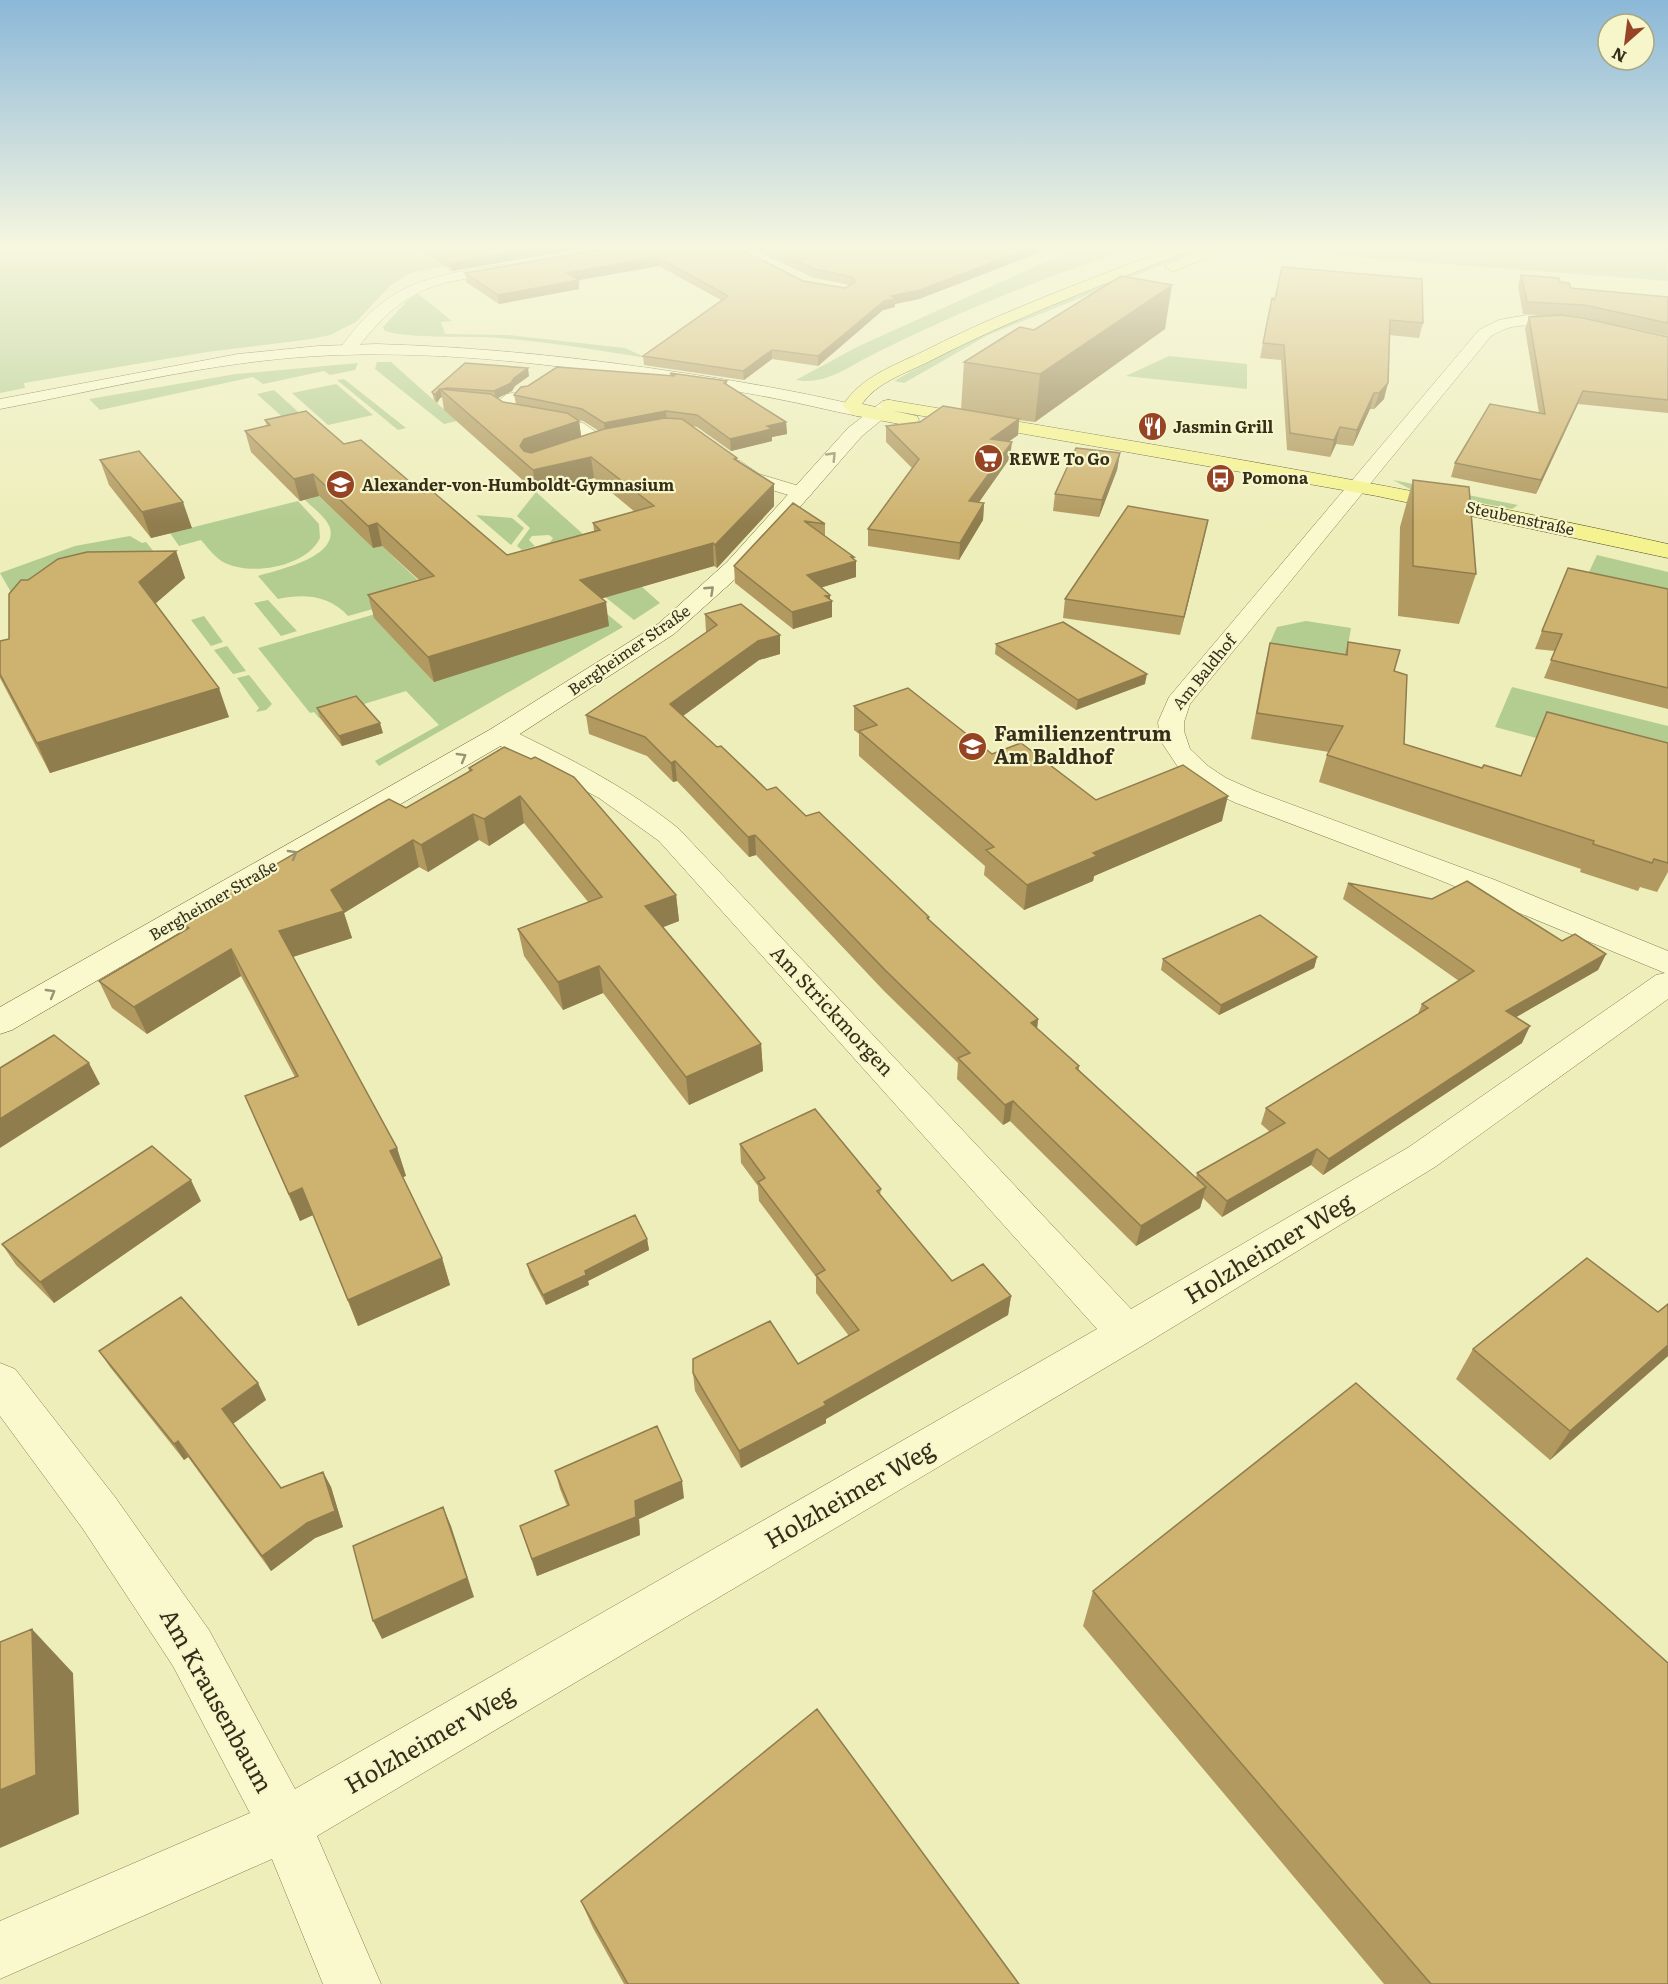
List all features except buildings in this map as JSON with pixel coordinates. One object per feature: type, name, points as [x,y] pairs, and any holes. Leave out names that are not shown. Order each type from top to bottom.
[{"type":"main road","points":[[856,405],[878,381],[963,339]]},
{"type":"main road","points":[[957,359],[999,339]]},
{"type":"main road","name":"Bergheimer Straße","points":[[883,410],[904,393]]},
{"type":"main road","name":"Steubenstraße","points":[[856,405],[1033,437],[1123,445],[1358,485],[1668,551]]},
{"type":"street","points":[[347,350],[356,339]]},
{"type":"street","name":"Am Baldhof","points":[[1480,339],[1178,702],[1171,713],[1169,727],[1174,743],[1197,771],[1235,792],[1477,882],[1668,963]]},
{"type":"street","points":[[0,404],[214,363],[286,354],[347,350],[457,350],[568,361],[782,393],[807,401],[856,405]]},
{"type":"street","points":[[544,378],[568,361]]},
{"type":"street","points":[[478,405],[516,396],[514,416],[576,427],[611,442],[562,457]]},
{"type":"street","name":"Bergheimer Straße","points":[[0,1022],[500,735],[621,660],[679,618],[735,567],[802,493],[810,480],[849,439],[883,410]]},
{"type":"street","points":[[721,456],[752,478],[802,493]]},
{"type":"street","name":"Am Strickmorgen","points":[[500,735],[586,777],[617,795],[669,835],[1127,1333]]},
{"type":"street","name":"Holzheimer Weg","points":[[0,1950],[285,1825],[1127,1333],[1422,1157],[1668,982]]},
{"type":"street","name":"Am Krausenbaum","points":[[0,1382],[99,1513],[191,1648],[285,1825],[352,1984]]},
{"type":"green space","points":[[0,339],[314,339],[207,352],[24,383],[25,388],[0,393]]},
{"type":"green space","points":[[504,339],[540,339],[625,348],[647,358],[573,346]]},
{"type":"green space","points":[[875,339],[906,339],[834,375],[816,380],[796,380]]},
{"type":"green space","points":[[982,339],[904,383],[894,381],[931,361],[969,342]]},
{"type":"green space","points":[[1169,356],[1247,364],[1247,389],[1126,376]]},
{"type":"green space","points":[[377,362],[391,362],[457,421],[444,424],[375,369]]},
{"type":"green space","points":[[358,363],[355,370],[330,375],[324,371],[263,384],[253,377],[100,410],[89,399],[236,374]]},
{"type":"green space","points":[[344,379],[406,428],[398,430],[337,380]]},
{"type":"green space","points":[[336,384],[373,415],[328,425],[292,393]]},
{"type":"green space","points":[[274,390],[306,419],[289,423],[257,394]]},
{"type":"green space","points":[[1393,480],[1518,505],[1512,509],[1410,489]]},
{"type":"green space","points":[[536,492],[660,603],[634,620],[540,545],[550,542],[553,538],[549,535],[532,536],[529,540],[535,546],[522,550],[517,546],[530,528],[517,516]]},
{"type":"green space","points":[[319,496],[373,548],[382,546],[423,585],[437,591],[348,616],[325,600],[307,596],[278,599],[258,576],[304,561],[325,547],[330,538],[330,528],[323,517],[305,500]]},
{"type":"green space","points":[[298,501],[319,524],[320,538],[303,556],[277,566],[249,569],[236,567],[218,559],[201,540],[179,546],[170,533]]},
{"type":"green space","points":[[476,515],[512,518],[524,528],[511,545]]},
{"type":"green space","points":[[130,536],[142,543],[146,542],[162,562],[12,594],[0,573],[75,546]]},
{"type":"green space","points":[[1597,555],[1668,572],[1668,608],[1589,572]]},
{"type":"green space","points":[[448,593],[591,601],[623,627],[379,766],[375,761],[439,725],[406,691],[319,718],[314,712],[310,713],[258,648]]},
{"type":"green space","points":[[268,600],[297,631],[281,636],[254,603]]},
{"type":"green space","points":[[204,616],[223,642],[211,646],[191,620]]},
{"type":"green space","points":[[1306,621],[1351,628],[1346,657],[1269,645],[1277,627]]},
{"type":"green space","points":[[227,646],[246,671],[233,674],[214,650]]},
{"type":"green space","points":[[249,675],[272,704],[266,710],[256,712],[259,708],[237,678]]},
{"type":"green space","points":[[1512,687],[1668,726],[1668,773],[1495,727]]},
{"type":"place","name":"Jasmin Grill","points":[[1152,427]]},
{"type":"place","name":"REWE To Go","points":[[988,459]]},
{"type":"place","name":"Pomona","points":[[1221,478]]},
{"type":"place","name":"Alexander-von-Humboldt-Gymnasium","points":[[341,485]]},
{"type":"place","name":"Familienzentrum Am Baldhof","points":[[973,746]]}]
